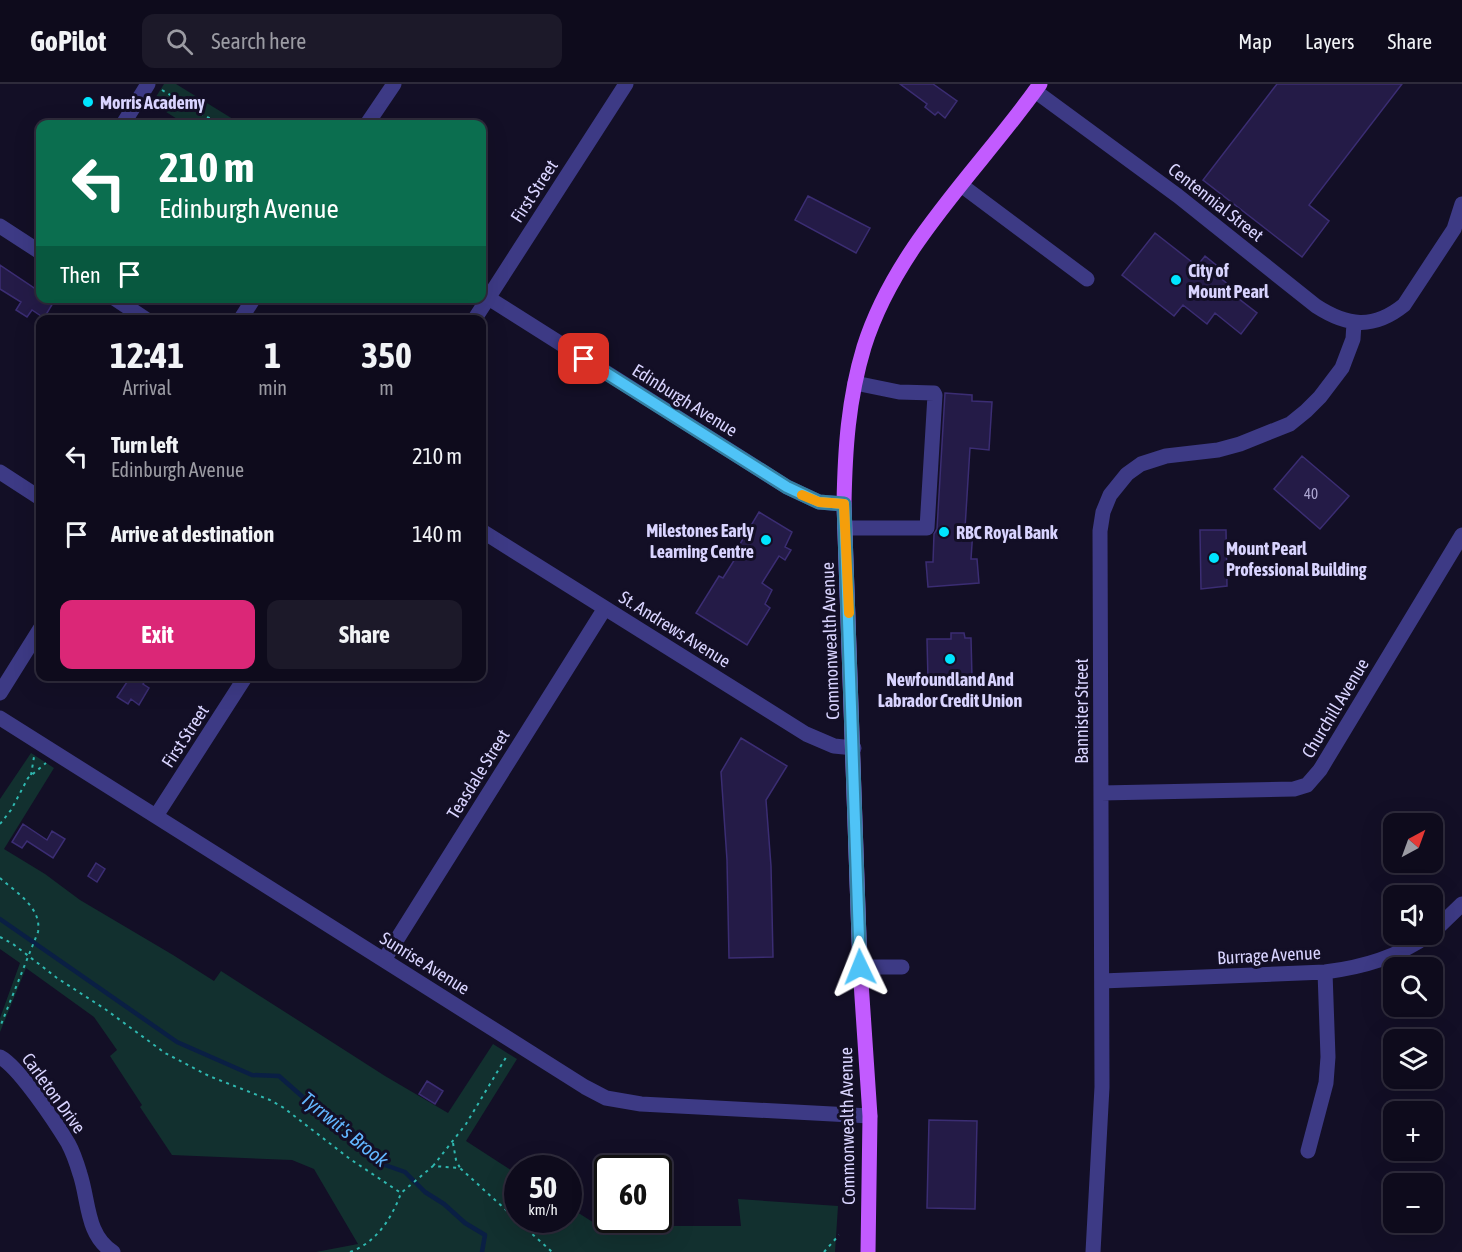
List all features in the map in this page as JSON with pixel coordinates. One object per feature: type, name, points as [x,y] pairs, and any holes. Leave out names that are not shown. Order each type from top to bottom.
[{"type":"main road","name":"Commonwealth Avenue","points":[[868,1252],[870,1116],[860,967],[844,504],[846,435],[855,383],[865,345],[888,291],[907,258],[1037,88]]},
{"type":"street","points":[[370,120],[394,84]]},
{"type":"street","name":"First Street","points":[[486,294],[626,84]]},
{"type":"street","points":[[126,120],[154,86]]},
{"type":"street","name":"Centennial Street","points":[[1037,88],[1316,306],[1340,320],[1354,323]]},
{"type":"street","points":[[961,185],[1087,279]]},
{"type":"street","points":[[1354,323],[1381,319],[1393,314],[1404,305],[1454,229],[1462,204]]},
{"type":"street","points":[[0,226],[36,249]]},
{"type":"street","name":"Edinburgh Avenue","points":[[486,297],[787,487],[819,502],[844,504]]},
{"type":"street","points":[[122,303],[140,315]]},
{"type":"street","name":"Bannister Street","points":[[1093,1252],[1102,1119],[1100,531],[1103,512],[1110,495],[1127,474],[1149,461],[1166,456],[1230,447],[1290,424],[1320,397],[1342,368],[1353,339],[1354,323]]},
{"type":"street","points":[[845,528],[927,528],[935,395],[934,393],[892,391],[855,383]]},
{"type":"street","points":[[0,472],[36,495]]},
{"type":"street","name":"St. Andrews Avenue","points":[[486,534],[806,734],[834,746],[854,748]]},
{"type":"street","name":"Churchill Avenue","points":[[1101,793],[1294,789],[1307,785],[1320,770],[1462,535]]},
{"type":"street","name":"Teasdale Street","points":[[384,960],[605,608]]},
{"type":"street","points":[[0,693],[36,635]]},
{"type":"street","name":"First Street","points":[[156,816],[243,681]]},
{"type":"street","name":"Sunrise Avenue","points":[[0,718],[596,1093],[616,1101],[641,1104],[870,1116]]},
{"type":"street","name":"Burrage Avenue","points":[[1443,922],[1462,904]]},
{"type":"street","name":"Burrage Avenue","points":[[1102,981],[1325,972],[1375,963],[1414,945]]},
{"type":"street","points":[[860,967],[902,967]]},
{"type":"street","points":[[1308,1151],[1326,1083],[1328,1057],[1325,972]]},
{"type":"street","name":"Carleton Drive","points":[[0,1057],[14,1067],[69,1145],[81,1176],[92,1227],[105,1247],[113,1252]]},
{"type":"path","points":[[154,86],[212,120]]},
{"type":"path","points":[[31,775],[43,766],[47,748]]},
{"type":"path","points":[[0,824],[11,810],[31,775],[34,756],[47,748]]},
{"type":"path","points":[[0,878],[37,915],[39,924],[37,936],[0,1027]]},
{"type":"path","points":[[0,937],[165,1053],[209,1076],[277,1104],[400,1193]]},
{"type":"path","points":[[350,1252],[366,1245],[393,1214],[400,1193],[434,1166],[453,1143],[515,1043]]},
{"type":"path","points":[[453,1143],[460,1168],[552,1252]]},
{"type":"path","points":[[434,1166],[460,1168]]},
{"type":"path","points":[[824,1252],[839,1235]]},
{"type":"green space","points":[[164,84],[176,84],[234,120],[179,120],[152,103]]},
{"type":"green space","points":[[31,753],[54,768],[4,849],[45,874],[80,900],[214,981],[221,971],[385,1076],[448,1113],[493,1044],[517,1059],[466,1141],[504,1166],[504,1233],[582,1233],[582,1215],[594,1223],[594,1233],[672,1233],[672,1226],[741,1226],[738,1199],[838,1206],[835,1252],[316,1252],[358,1244],[314,1169],[292,1160],[172,1155],[110,1056],[117,1050],[94,1017],[26,968],[0,1032],[0,1018],[20,963],[0,949],[0,799]]},
{"type":"building","points":[[900,84],[933,84],[957,101],[945,118],[938,112],[935,115],[925,107],[927,104]]},
{"type":"building","points":[[1277,84],[1402,84],[1309,205],[1329,221],[1302,257],[1203,180]]},
{"type":"building","points":[[808,196],[870,228],[856,253],[795,220]]},
{"type":"building","name":"City of Mount Pearl","points":[[1155,233],[1197,266],[1205,256],[1216,265],[1212,271],[1230,286],[1234,295],[1257,313],[1241,334],[1215,313],[1207,324],[1183,305],[1174,316],[1122,275]]},
{"type":"building","points":[[0,265],[36,289],[36,303],[53,303],[46,315],[40,315],[32,310],[27,317],[16,310],[21,302],[0,289]]},
{"type":"building","points":[[945,393],[972,395],[972,401],[992,402],[989,450],[970,448],[965,528],[973,529],[971,559],[977,559],[979,583],[928,587],[926,562],[933,562],[934,534],[937,529]]},
{"type":"building","points":[[1302,456],[1349,496],[1320,529],[1274,489]]},
{"type":"building","points":[[759,512],[792,532],[785,547],[791,550],[785,560],[779,556],[762,583],[772,590],[765,604],[770,608],[747,645],[696,613],[719,576],[723,578],[740,551],[737,549]]},
{"type":"building","name":"Mount Pearl Professional Building","points":[[1200,530],[1226,530],[1227,586],[1201,589]]},
{"type":"building","name":"Newfoundland And Labrador Credit Union","points":[[951,633],[964,633],[965,638],[971,638],[972,678],[928,680],[927,639],[951,639]]},
{"type":"building","points":[[128,681],[145,681],[143,684],[149,688],[139,705],[131,699],[128,704],[117,697]]},
{"type":"building","points":[[741,738],[787,766],[766,800],[771,866],[773,957],[729,958],[727,860],[721,772]]},
{"type":"building","points":[[23,824],[47,840],[52,831],[65,839],[53,858],[27,841],[22,848],[12,842]]},
{"type":"building","points":[[96,863],[105,869],[97,882],[88,876]]},
{"type":"building","points":[[427,1081],[443,1091],[435,1104],[419,1094]]},
{"type":"building","points":[[929,1120],[977,1121],[975,1209],[927,1208]]},
{"type":"waterway","name":"Tyrrwit's Brook","points":[[0,919],[177,1042],[252,1075],[279,1076],[305,1099],[367,1142],[374,1154],[385,1165],[405,1172],[425,1192],[444,1204],[465,1223],[485,1235],[482,1252]]},
{"type":"slow traffic","points":[[802,495],[819,502],[844,504],[849,613]]},
{"type":"place","name":"Morris Academy","points":[[88,102]]},
{"type":"place","name":"City of Mount Pearl","points":[[1176,280]]},
{"type":"place","name":"RBC Royal Bank","points":[[944,532]]},
{"type":"place","name":"Milestones Early Learning Centre","points":[[766,540]]},
{"type":"place","name":"Mount Pearl Professional Building","points":[[1214,558]]},
{"type":"place","name":"Newfoundland And Labrador Credit Union","points":[[950,659]]},
{"type":"route","points":[[584,359],[787,487],[819,502],[844,504],[860,967]]}]
